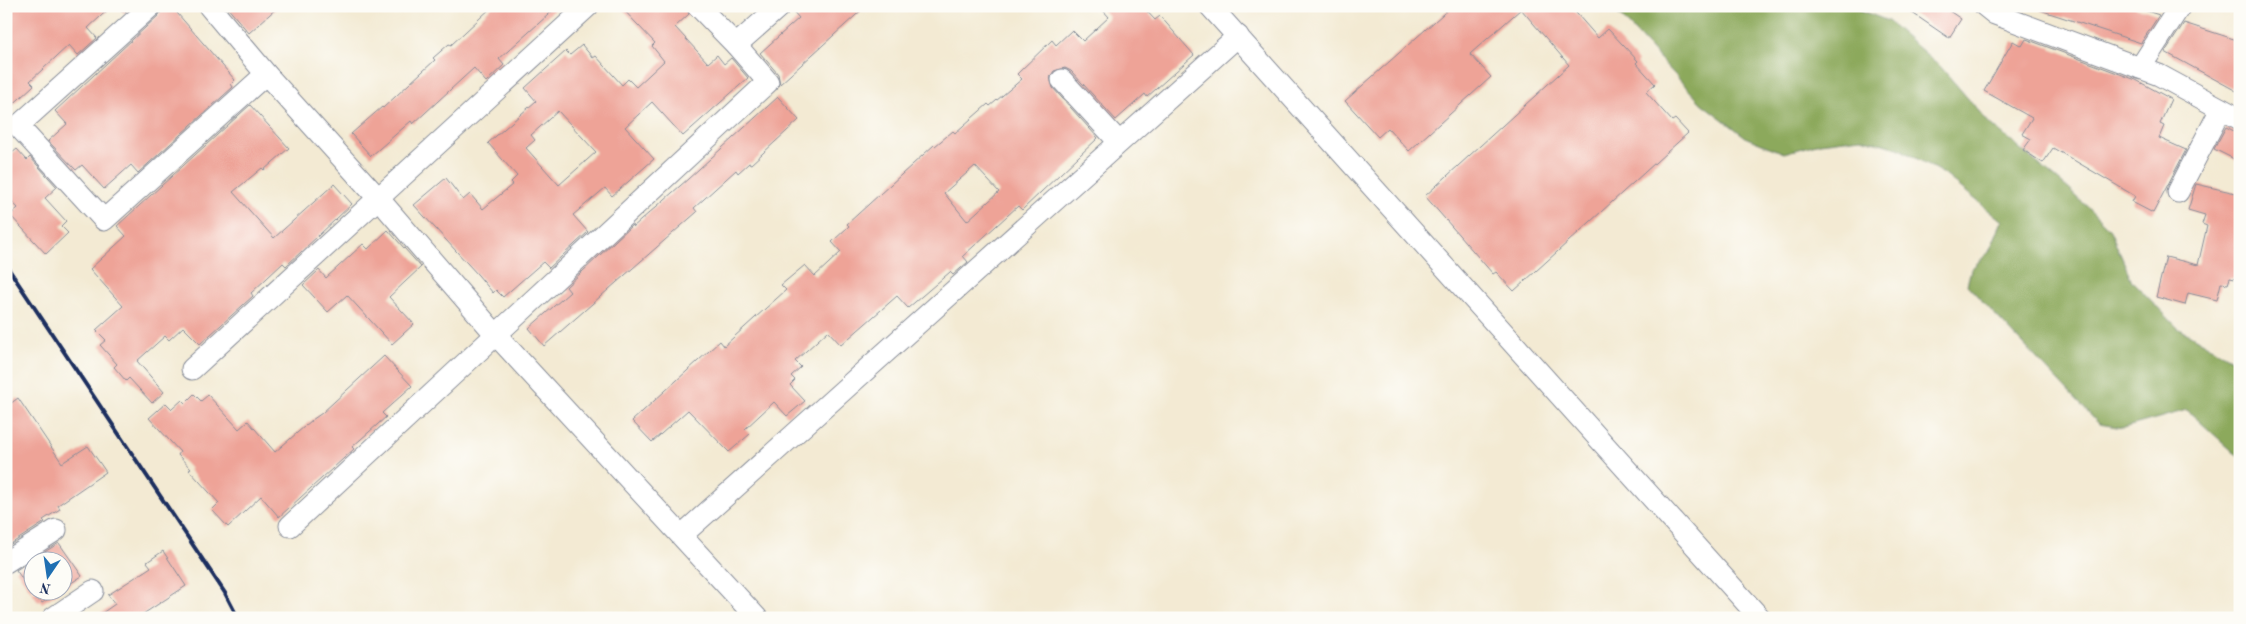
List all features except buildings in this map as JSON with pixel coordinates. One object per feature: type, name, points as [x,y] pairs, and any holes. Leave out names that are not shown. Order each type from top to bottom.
[{"type":"street","points":[[151,6],[18,126],[104,220],[266,74]]},
{"type":"street","points":[[209,6],[266,74],[378,198],[497,336],[757,618]]},
{"type":"street","points":[[192,369],[588,6]]},
{"type":"street","points":[[290,526],[497,336],[768,82],[736,45],[698,6]]},
{"type":"street","points":[[736,45],[780,6]]},
{"type":"street","points":[[1210,6],[1760,618]]},
{"type":"street","points":[[1985,6],[1995,14],[2159,75],[2231,114],[2178,192]]},
{"type":"street","points":[[2140,68],[2180,6]]},
{"type":"street","points":[[682,535],[1238,36]]},
{"type":"street","points":[[1062,80],[1119,142]]},
{"type":"street","points":[[6,562],[56,530]]},
{"type":"street","points":[[53,618],[93,591]]},
{"type":"green space","points":[[1611,6],[1850,6],[1888,21],[1940,66],[1990,124],[2070,190],[2109,228],[2132,281],[2178,328],[2240,364],[2240,458],[2187,410],[2123,428],[2099,424],[1967,285],[1971,269],[1989,252],[2002,221],[1944,174],[1898,148],[1861,138],[1820,143],[1784,153],[1747,138],[1701,103]]},
{"type":"railway","points":[[6,265],[225,593],[238,618]]}]
